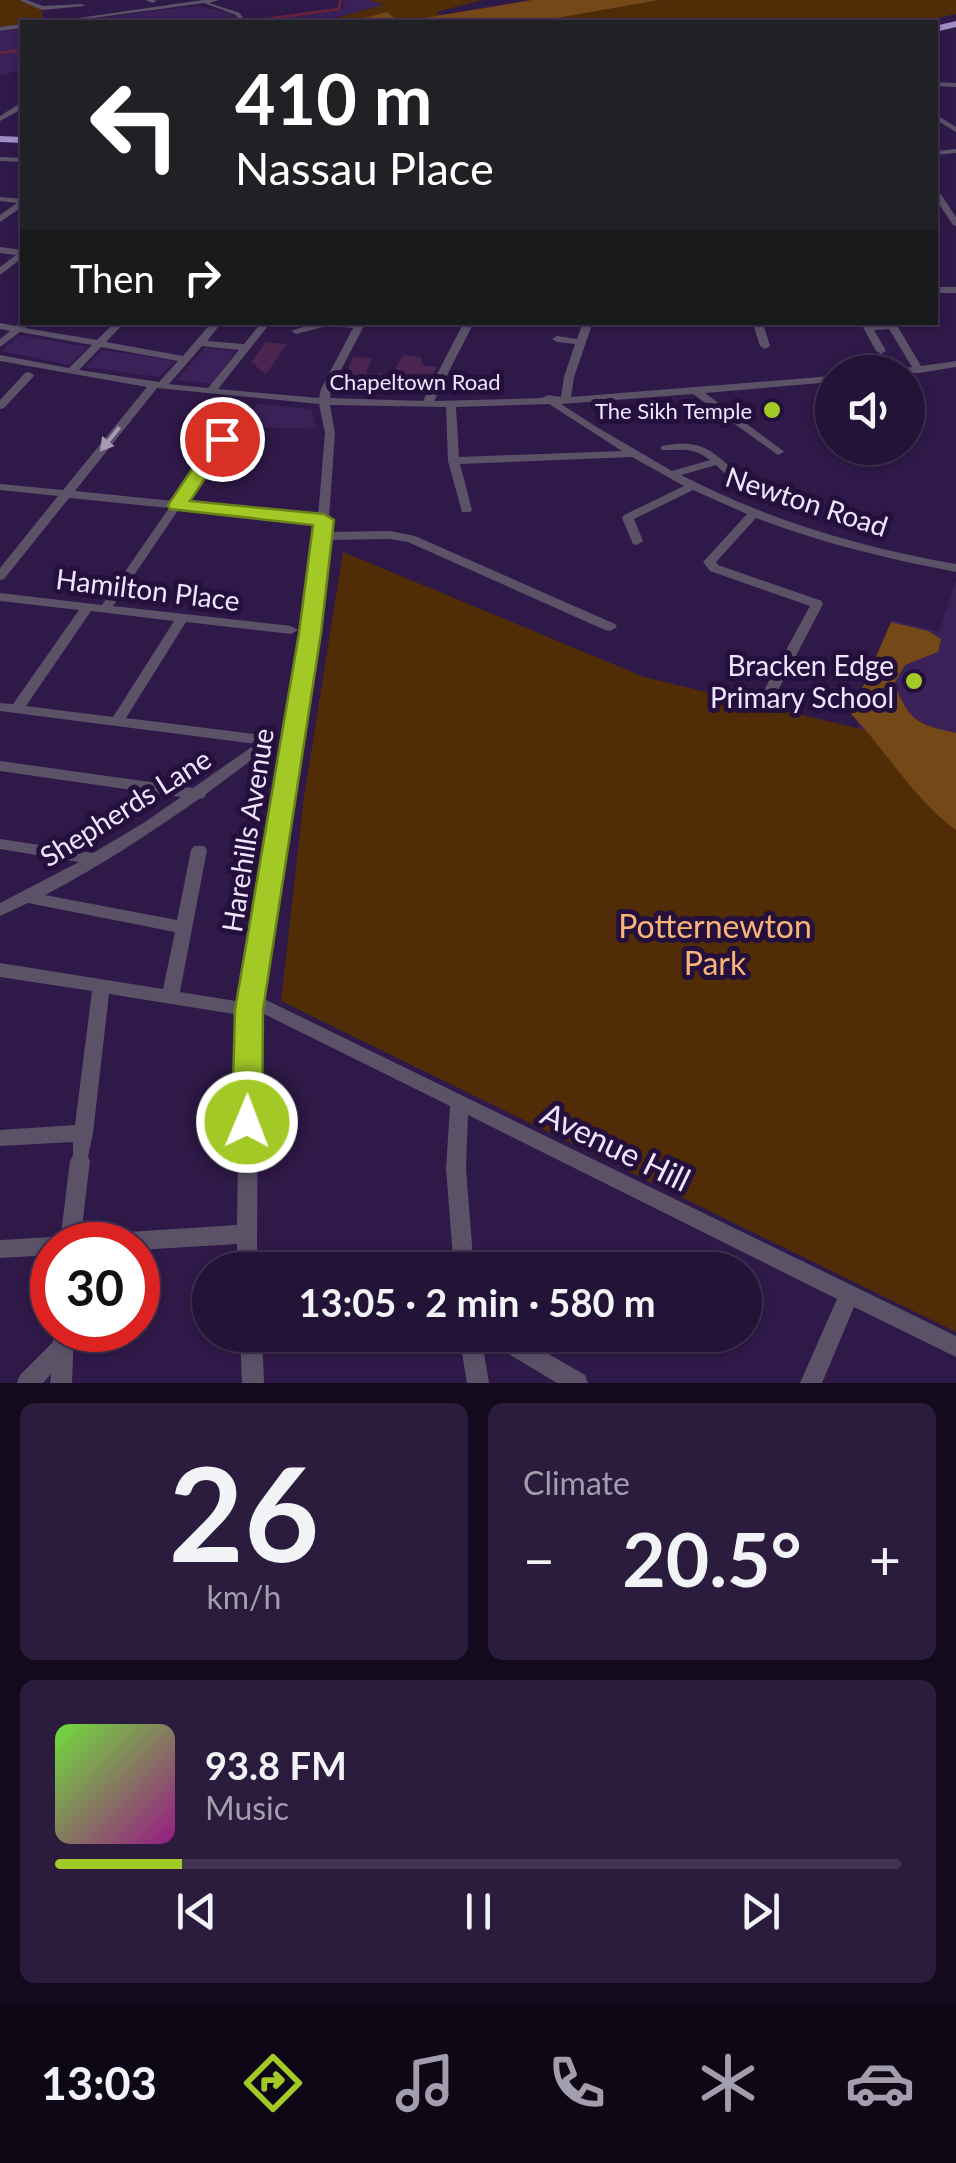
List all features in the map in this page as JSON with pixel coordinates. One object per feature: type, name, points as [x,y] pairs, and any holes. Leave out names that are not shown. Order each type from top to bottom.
[{"type":"street","points":[[22,0],[42,8],[83,3],[92,18]]},
{"type":"street","points":[[180,6],[191,0]]},
{"type":"street","points":[[64,20],[216,0]]},
{"type":"street","points":[[201,2],[238,14],[241,20]]},
{"type":"street","points":[[42,8],[49,20]]},
{"type":"street","points":[[938,196],[956,223]]},
{"type":"street","points":[[0,220],[20,204]]},
{"type":"street","points":[[0,272],[20,255]]},
{"type":"street","points":[[0,344],[23,325]]},
{"type":"street","points":[[71,372],[119,325]]},
{"type":"street","points":[[0,576],[158,385],[215,325]]},
{"type":"street","points":[[211,392],[263,325]]},
{"type":"street","points":[[305,331],[322,325]]},
{"type":"street","points":[[324,402],[328,382],[359,325]]},
{"type":"street","points":[[427,404],[467,325]]},
{"type":"street","points":[[566,398],[587,325]]},
{"type":"street","points":[[758,325],[765,346]]},
{"type":"street","points":[[881,350],[868,327],[884,325]]},
{"type":"street","points":[[893,325],[910,355]]},
{"type":"street","points":[[0,326],[184,359]]},
{"type":"street","points":[[558,339],[581,342]]},
{"type":"street","points":[[200,342],[244,347]]},
{"type":"street","name":"Chapeltown Road","points":[[0,358],[158,385],[324,402],[451,404],[815,380]]},
{"type":"street","points":[[925,369],[956,364]]},
{"type":"street","points":[[0,406],[29,375]]},
{"type":"street","points":[[694,390],[778,452]]},
{"type":"street","name":"Newton Road","points":[[548,398],[691,487],[752,514],[860,549],[956,568]]},
{"type":"street","name":"Harehills Avenue","points":[[246,1252],[249,1010],[323,528],[330,433],[324,402]]},
{"type":"street","points":[[451,404],[454,461],[466,510]]},
{"type":"street","points":[[104,609],[244,406]]},
{"type":"street","points":[[665,448],[690,443],[738,480]]},
{"type":"street","points":[[454,461],[635,454]]},
{"type":"street","points":[[670,475],[717,461]]},
{"type":"street","points":[[0,487],[177,505],[411,539],[610,626]]},
{"type":"street","points":[[638,540],[628,518],[691,487]]},
{"type":"street","points":[[752,514],[709,562],[714,568],[817,604],[769,694]]},
{"type":"street","name":"Hamilton Place","points":[[0,597],[291,630]]},
{"type":"street","points":[[17,709],[87,607]]},
{"type":"street","points":[[0,707],[117,722],[182,618]]},
{"type":"street","name":"Shepherds Lane","points":[[0,910],[96,859],[198,794],[266,742],[117,722]]},
{"type":"street","points":[[0,766],[198,794]]},
{"type":"street","points":[[0,844],[96,859]]},
{"type":"street","points":[[170,997],[199,850]]},
{"type":"street","points":[[25,897],[182,927]]},
{"type":"street","points":[[2,973],[249,1010]]},
{"type":"street","points":[[74,1222],[101,988]]},
{"type":"street","name":"Avenue Hill","points":[[249,1010],[260,1004],[956,1348]]},
{"type":"street","points":[[459,1103],[456,1169],[463,1252]]},
{"type":"street","points":[[0,1138],[82,1148]]},
{"type":"street","points":[[160,1239],[245,1234]]},
{"type":"street","points":[[0,1249],[30,1247]]},
{"type":"street","points":[[811,1383],[850,1294]]},
{"type":"street","points":[[28,1383],[53,1352]]},
{"type":"street","points":[[61,1383],[63,1352]]},
{"type":"street","points":[[252,1352],[254,1383]]},
{"type":"street","points":[[473,1352],[478,1383]]},
{"type":"street","points":[[525,1352],[578,1383]]},
{"type":"shaded area","points":[[369,0],[386,5],[323,20],[264,20],[340,10],[345,6],[339,2]]},
{"type":"shaded area","points":[[532,0],[660,0],[545,20],[409,20]]},
{"type":"shaded area","points":[[204,7],[232,14],[237,20],[86,20]]},
{"type":"shaded area","points":[[387,12],[397,20],[357,20]]},
{"type":"shaded area","points":[[20,29],[20,70],[0,75],[0,32]]},
{"type":"shaded area","points":[[20,335],[88,347],[69,365],[1,351]]},
{"type":"shaded area","points":[[206,347],[235,351],[212,384],[176,380]]},
{"type":"shaded area","points":[[102,350],[175,361],[159,377],[85,367]]},
{"type":"shaded area","points":[[257,404],[311,409],[316,429],[240,427]]},
{"type":"shaded area","name":"Bracken Edge Primary School","points":[[956,580],[956,752],[857,730],[892,620],[939,632]]},
{"type":"shaded area","points":[[891,622],[928,631],[941,639],[938,652],[905,665],[894,684],[916,719],[956,733],[956,830],[914,790],[851,714]]},
{"type":"green space","points":[[0,0],[19,0],[41,9],[43,20],[20,20],[20,25],[0,27]]},
{"type":"green space","points":[[369,0],[482,0],[436,12],[441,15],[410,20],[328,20],[384,5]]},
{"type":"green space","points":[[661,0],[956,0],[956,14],[928,20],[546,20]]},
{"type":"green space","name":"Potternewton Park","points":[[343,552],[644,677],[956,752],[956,1332],[281,1001],[304,797]]},
{"type":"building","points":[[266,342],[287,344],[266,374],[251,362]]},
{"type":"building","points":[[403,355],[421,357],[422,365],[437,367],[425,388],[341,385],[353,357],[372,358],[366,373],[392,374]]},
{"type":"waterway","points":[[259,20],[339,9],[340,0]]},
{"type":"waterway","points":[[0,53],[20,50]]},
{"type":"place","name":"The Sikh Temple","points":[[772,410]]},
{"type":"place","name":"Bracken Edge Primary School","points":[[914,681]]},
{"type":"route","points":[[222,439],[177,505],[324,520],[310,633],[249,1010],[247,1122]]}]
